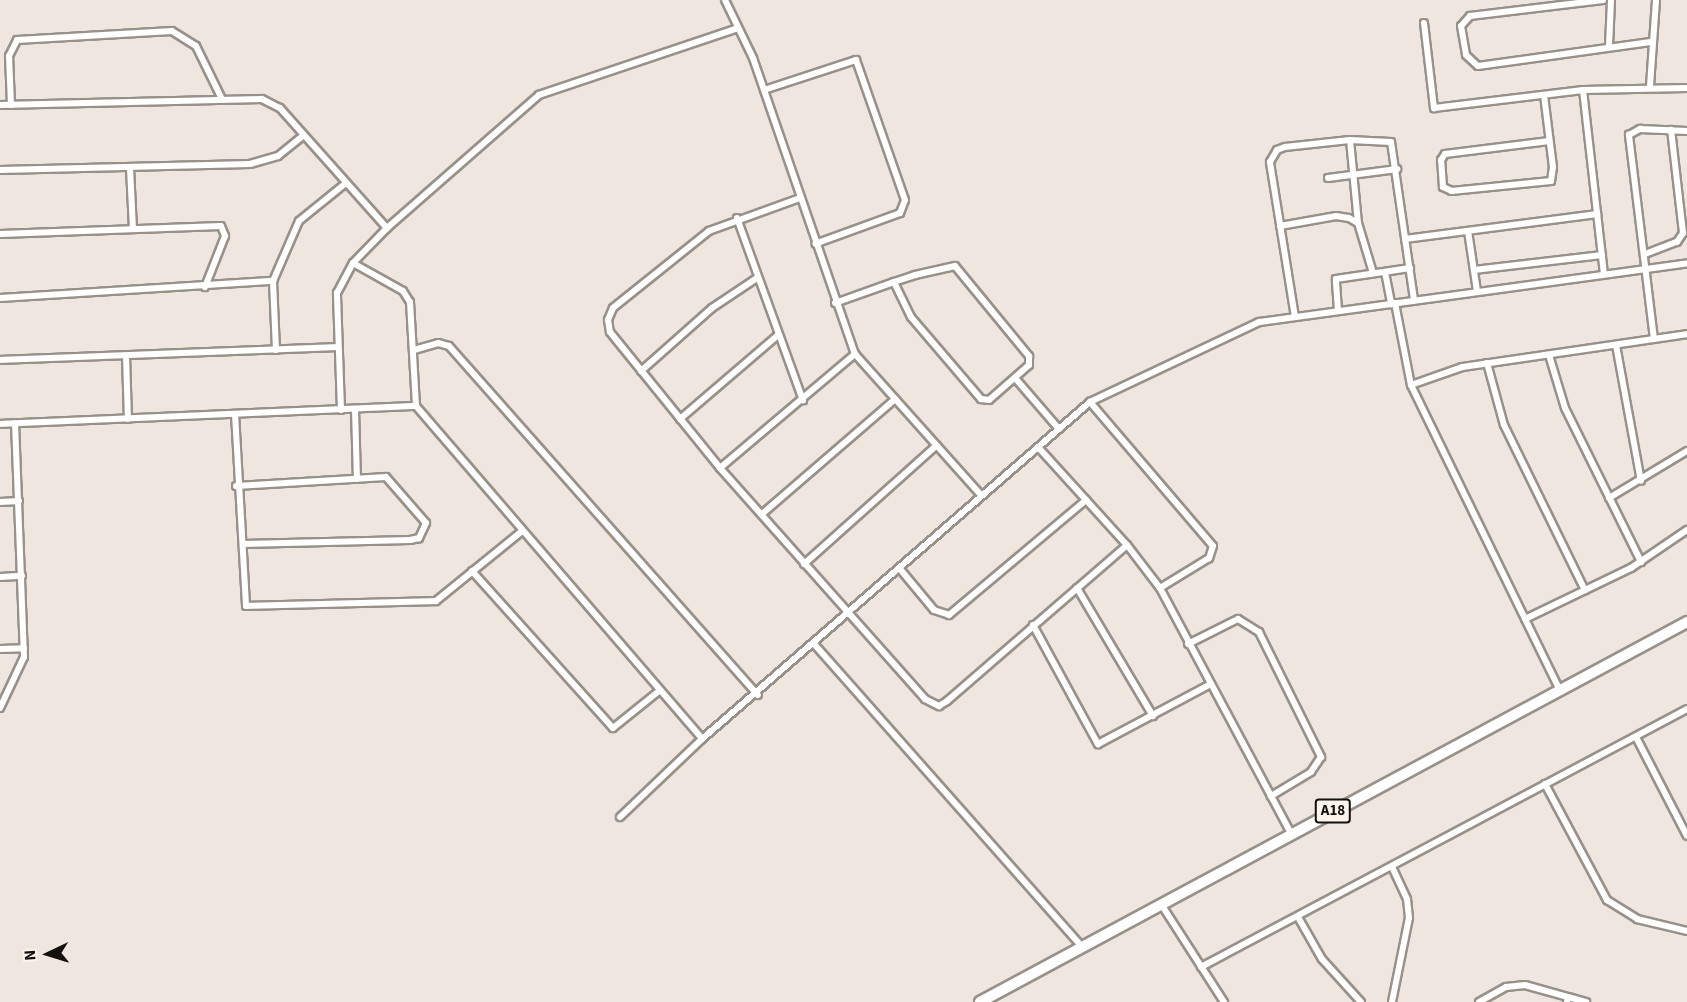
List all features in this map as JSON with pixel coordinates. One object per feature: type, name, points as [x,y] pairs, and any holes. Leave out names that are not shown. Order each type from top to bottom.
[{"type":"highway","name":"A18","points":[[980,1002],[1080,945],[1686,624]]},
{"type":"street","points":[[725,0],[764,90],[835,303],[855,354],[981,495]]},
{"type":"street","points":[[1603,0],[1470,16],[1461,26],[1466,55],[1478,66],[1609,46],[1652,42]]},
{"type":"street","points":[[1609,46],[1611,0]]},
{"type":"street","points":[[1650,86],[1656,0]]},
{"type":"street","points":[[1424,23],[1434,108],[1583,90],[1650,86],[1687,88]]},
{"type":"street","points":[[341,410],[336,347],[337,293],[353,263],[387,228],[539,95],[738,28]]},
{"type":"street","points":[[11,105],[9,56],[17,40],[172,30],[196,46],[222,99]]},
{"type":"street","points":[[764,90],[856,60],[898,179],[904,210],[815,244]]},
{"type":"street","points":[[1583,90],[1604,273]]},
{"type":"street","points":[[1544,95],[1549,141],[1551,181],[1452,192],[1443,187],[1442,155],[1549,141]]},
{"type":"street","points":[[0,105],[222,99],[271,101],[387,228]]},
{"type":"street","points":[[1654,339],[1646,254],[1629,135],[1640,129],[1687,131]]},
{"type":"street","points":[[1646,254],[1677,242],[1683,232],[1671,130]]},
{"type":"street","points":[[0,170],[130,168],[266,161],[303,136]]},
{"type":"street","points":[[1350,140],[1358,224],[1373,273]]},
{"type":"street","points":[[1295,317],[1270,162],[1277,150],[1350,140],[1391,142],[1397,170],[1414,300]]},
{"type":"street","points":[[130,168],[133,229]]},
{"type":"street","points":[[1328,178],[1397,170]]},
{"type":"street","points":[[276,350],[273,281],[299,221],[346,183]]},
{"type":"street","points":[[800,198],[737,218],[709,231],[612,308],[608,320],[610,332],[720,468],[925,699],[939,706],[1127,545]]},
{"type":"street","points":[[1406,239],[1597,214]]},
{"type":"street","points":[[1280,226],[1336,216],[1358,224]]},
{"type":"street","points":[[737,218],[777,336],[803,400]]},
{"type":"street","points":[[0,234],[223,227],[225,236],[205,287]]},
{"type":"street","points":[[1468,231],[1477,291]]},
{"type":"street","points":[[1474,270],[1602,255]]},
{"type":"street","points":[[353,263],[403,291],[413,316],[416,406],[702,739]]},
{"type":"street","points":[[620,817],[702,739],[758,695],[815,645],[848,612],[1090,402],[1259,322],[1687,263]]},
{"type":"street","points":[[835,303],[894,282],[950,266],[958,268],[1029,356],[1029,365],[989,400],[981,399],[911,317],[894,282]]},
{"type":"street","points":[[1338,311],[1336,279],[1410,268]]},
{"type":"street","points":[[1385,272],[1411,385],[1560,690]]},
{"type":"street","points":[[641,371],[712,308],[757,278]]},
{"type":"street","points":[[0,298],[273,281]]},
{"type":"street","points":[[1411,385],[1439,373],[1487,363],[1687,334]]},
{"type":"street","points":[[680,419],[777,336]]},
{"type":"street","points":[[414,350],[438,343],[449,346],[758,695]]},
{"type":"street","points":[[1616,345],[1641,481]]},
{"type":"street","points":[[0,360],[336,347]]},
{"type":"street","points":[[720,468],[855,354]]},
{"type":"street","points":[[1549,355],[1565,408],[1641,562]]},
{"type":"street","points":[[126,356],[128,419]]},
{"type":"street","points":[[1487,363],[1504,425],[1585,590]]},
{"type":"street","points":[[1015,378],[1059,429]]},
{"type":"street","points":[[762,514],[895,399]]},
{"type":"street","points":[[1090,402],[1213,546],[1209,558],[1160,588]]},
{"type":"street","points":[[0,424],[416,406]]},
{"type":"street","points":[[355,409],[357,479]]},
{"type":"street","points":[[235,414],[236,486],[243,544],[243,602],[253,608],[436,601],[522,531]]},
{"type":"street","points":[[0,708],[19,674],[24,648],[15,423]]},
{"type":"street","points":[[804,564],[937,445]]},
{"type":"street","points":[[1038,447],[1127,545],[1160,588],[1291,833]]},
{"type":"street","points":[[1609,498],[1641,481],[1687,451]]},
{"type":"street","points":[[236,486],[386,477],[426,524],[419,538],[243,544]]},
{"type":"street","points":[[900,569],[934,610],[949,615],[1086,500]]},
{"type":"street","points":[[0,502],[19,501]]},
{"type":"street","points":[[1525,619],[1641,562],[1687,530]]},
{"type":"street","points":[[472,572],[613,728],[624,723],[659,691]]},
{"type":"street","points":[[0,577],[22,576]]},
{"type":"street","points":[[1077,588],[1153,716]]},
{"type":"street","points":[[1188,644],[1239,619],[1259,632],[1321,758],[1311,772],[1271,796]]},
{"type":"street","points":[[1033,625],[1098,744],[1211,684]]},
{"type":"street","points":[[815,645],[1080,945]]},
{"type":"street","points":[[0,649],[24,648]]},
{"type":"street","points":[[1201,967],[1687,709]]},
{"type":"street","points":[[1636,736],[1687,836]]},
{"type":"street","points":[[1545,784],[1607,900],[1637,919],[1687,931]]},
{"type":"street","points":[[1392,867],[1407,899],[1409,918],[1392,1002]]},
{"type":"street","points":[[1160,903],[1224,1002]]},
{"type":"street","points":[[1298,917],[1322,959],[1361,1002]]},
{"type":"street","points":[[1479,1002],[1506,987],[1525,985],[1567,1000],[1586,1002]]}]
